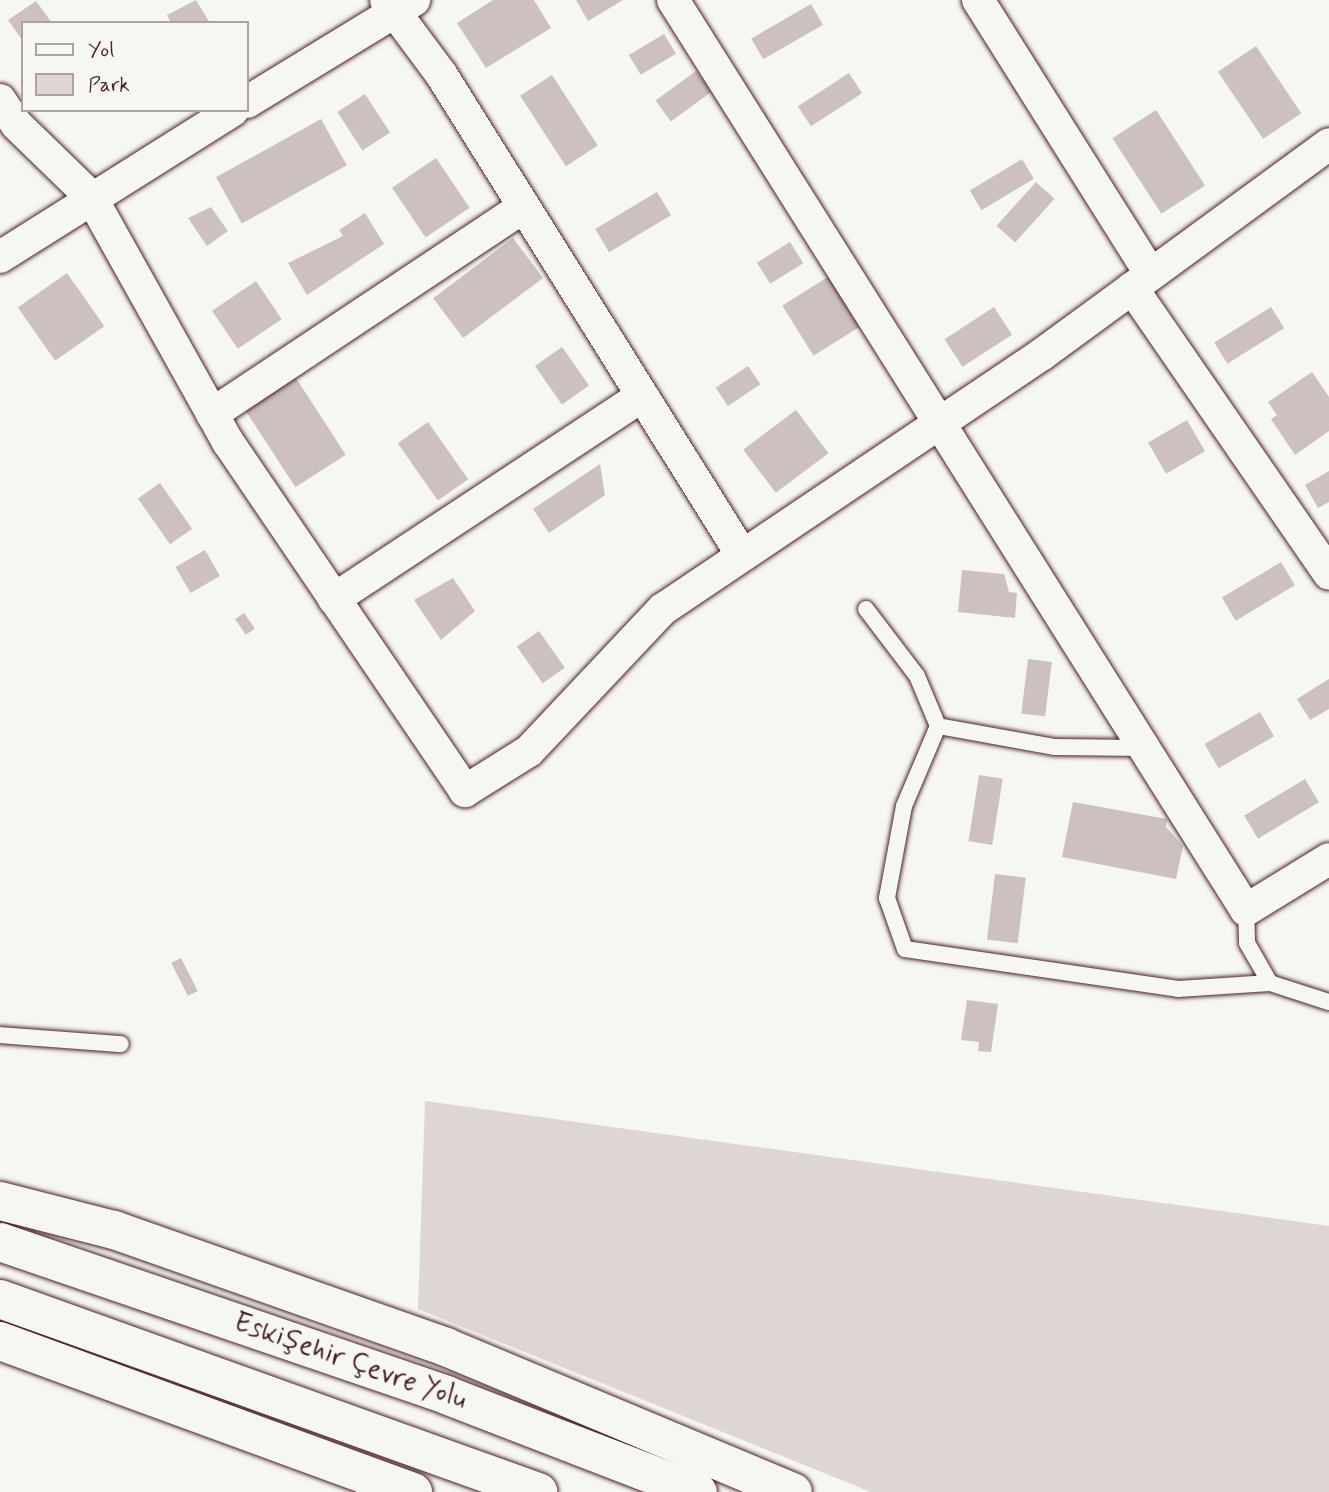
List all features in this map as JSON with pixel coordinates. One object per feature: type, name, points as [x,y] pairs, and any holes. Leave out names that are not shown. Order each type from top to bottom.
[{"type":"highway","points":[[0,1201],[114,1230],[446,1347],[793,1492]]},
{"type":"highway","name":"Eskişehir Çevre Yolu","points":[[0,1242],[446,1395],[698,1492]]},
{"type":"highway","name":"Eskişehir Çevre Yolu","points":[[0,1299],[538,1492]]},
{"type":"highway","points":[[0,1341],[413,1492]]},
{"type":"street","points":[[673,0],[942,420],[1247,910],[1329,859]]},
{"type":"street","points":[[978,0],[1141,280],[1329,574]]},
{"type":"street","points":[[248,101],[398,4],[742,555]]},
{"type":"street","points":[[0,100],[17,125],[92,197],[212,414],[465,791],[529,751],[663,609],[942,420],[1327,149]]},
{"type":"street","points":[[0,257],[230,112]]},
{"type":"street","points":[[212,414],[524,207]]},
{"type":"street","points":[[334,599],[642,396]]},
{"type":"lane","points":[[866,609],[918,676],[938,726],[904,806],[887,898],[905,949],[1178,989],[1270,983],[1329,1002]]},
{"type":"lane","points":[[938,726],[1055,747],[1145,748]]},
{"type":"lane","points":[[1247,910],[1247,943],[1270,983]]},
{"type":"lane","points":[[0,1035],[121,1044]]},
{"type":"green space","points":[[425,1101],[1329,1226],[1329,1492],[871,1492],[418,1309]]},
{"type":"building","points":[[196,0],[209,21],[170,21],[167,15]]},
{"type":"building","points":[[493,0],[534,0],[551,28],[486,68],[457,23]]},
{"type":"building","points":[[576,0],[623,0],[588,21]]},
{"type":"building","points":[[36,1],[51,21],[21,21],[21,38],[8,20]]},
{"type":"building","points":[[811,4],[823,25],[763,59],[751,38]]},
{"type":"building","points":[[664,34],[676,54],[641,75],[629,55]]},
{"type":"building","points":[[1256,46],[1301,113],[1263,139],[1218,72]]},
{"type":"building","points":[[696,71],[711,92],[671,121],[656,100]]},
{"type":"building","points":[[849,73],[862,93],[811,126],[798,106]]},
{"type":"building","points":[[552,75],[598,145],[566,166],[520,96]]},
{"type":"building","points":[[365,94],[390,133],[362,151],[337,112]]},
{"type":"building","points":[[1156,110],[1205,185],[1161,214],[1112,138]]},
{"type":"building","points":[[321,119],[347,165],[242,224],[216,177]]},
{"type":"building","points":[[436,158],[470,208],[426,237],[392,188]]},
{"type":"building","points":[[1022,159],[1034,179],[982,210],[970,190]]},
{"type":"building","points":[[1036,182],[1055,199],[1015,243],[997,226]]},
{"type":"building","points":[[657,192],[671,215],[609,252],[595,229]]},
{"type":"building","points":[[211,207],[228,231],[207,246],[188,218]]},
{"type":"building","points":[[365,213],[384,244],[307,295],[288,263],[343,236],[339,230]]},
{"type":"building","points":[[513,238],[543,278],[463,338],[433,298]]},
{"type":"building","points":[[790,242],[803,263],[770,284],[757,263]]},
{"type":"building","points":[[67,273],[104,326],[55,361],[18,307]]},
{"type":"building","points":[[828,277],[859,327],[813,356],[782,306]]},
{"type":"building","points":[[256,281],[282,319],[238,349],[212,311]]},
{"type":"building","points":[[994,307],[1012,335],[962,367],[945,339]]},
{"type":"building","points":[[1271,307],[1284,328],[1227,364],[1214,343]]},
{"type":"building","points":[[562,347],[589,386],[562,404],[535,366]]},
{"type":"building","points":[[748,366],[760,384],[728,406],[716,388]]},
{"type":"building","points":[[1312,372],[1329,397],[1329,431],[1295,455],[1271,419],[1277,415],[1268,402]]},
{"type":"building","points":[[294,375],[346,455],[295,487],[244,408]]},
{"type":"building","points":[[796,410],[828,453],[776,493],[743,450]]},
{"type":"building","points":[[1187,420],[1205,451],[1166,474],[1148,442]]},
{"type":"building","points":[[428,422],[468,479],[438,501],[398,443]]},
{"type":"building","points":[[600,464],[605,495],[549,533],[533,509]]},
{"type":"building","points":[[1329,471],[1329,502],[1318,508],[1305,485]]},
{"type":"building","points":[[160,483],[192,529],[170,544],[138,498]]},
{"type":"building","points":[[205,550],[220,576],[191,593],[176,567]]},
{"type":"building","points":[[1281,562],[1295,585],[1236,621],[1222,598]]},
{"type":"building","points":[[962,570],[1004,574],[1009,592],[1017,593],[1015,618],[958,612]]},
{"type":"building","points":[[453,578],[475,611],[441,640],[414,600]]},
{"type":"building","points":[[244,613],[255,629],[246,635],[235,619]]},
{"type":"building","points":[[539,631],[565,668],[543,683],[517,646]]},
{"type":"building","points":[[1028,659],[1052,662],[1045,717],[1021,714]]},
{"type":"building","points":[[1329,679],[1329,709],[1310,720],[1297,699]]},
{"type":"building","points":[[1260,712],[1274,736],[1219,768],[1205,744]]},
{"type":"building","points":[[979,775],[1003,779],[992,845],[969,841]]},
{"type":"building","points":[[1305,779],[1319,802],[1258,839],[1244,816]]},
{"type":"building","points":[[1073,802],[1167,819],[1166,827],[1183,846],[1176,879],[1062,857]]},
{"type":"building","points":[[995,874],[1026,878],[1018,943],[987,940]]},
{"type":"building","points":[[181,958],[198,991],[188,996],[171,963]]},
{"type":"building","points":[[967,1000],[998,1004],[991,1052],[978,1051],[979,1042],[961,1040]]}]
